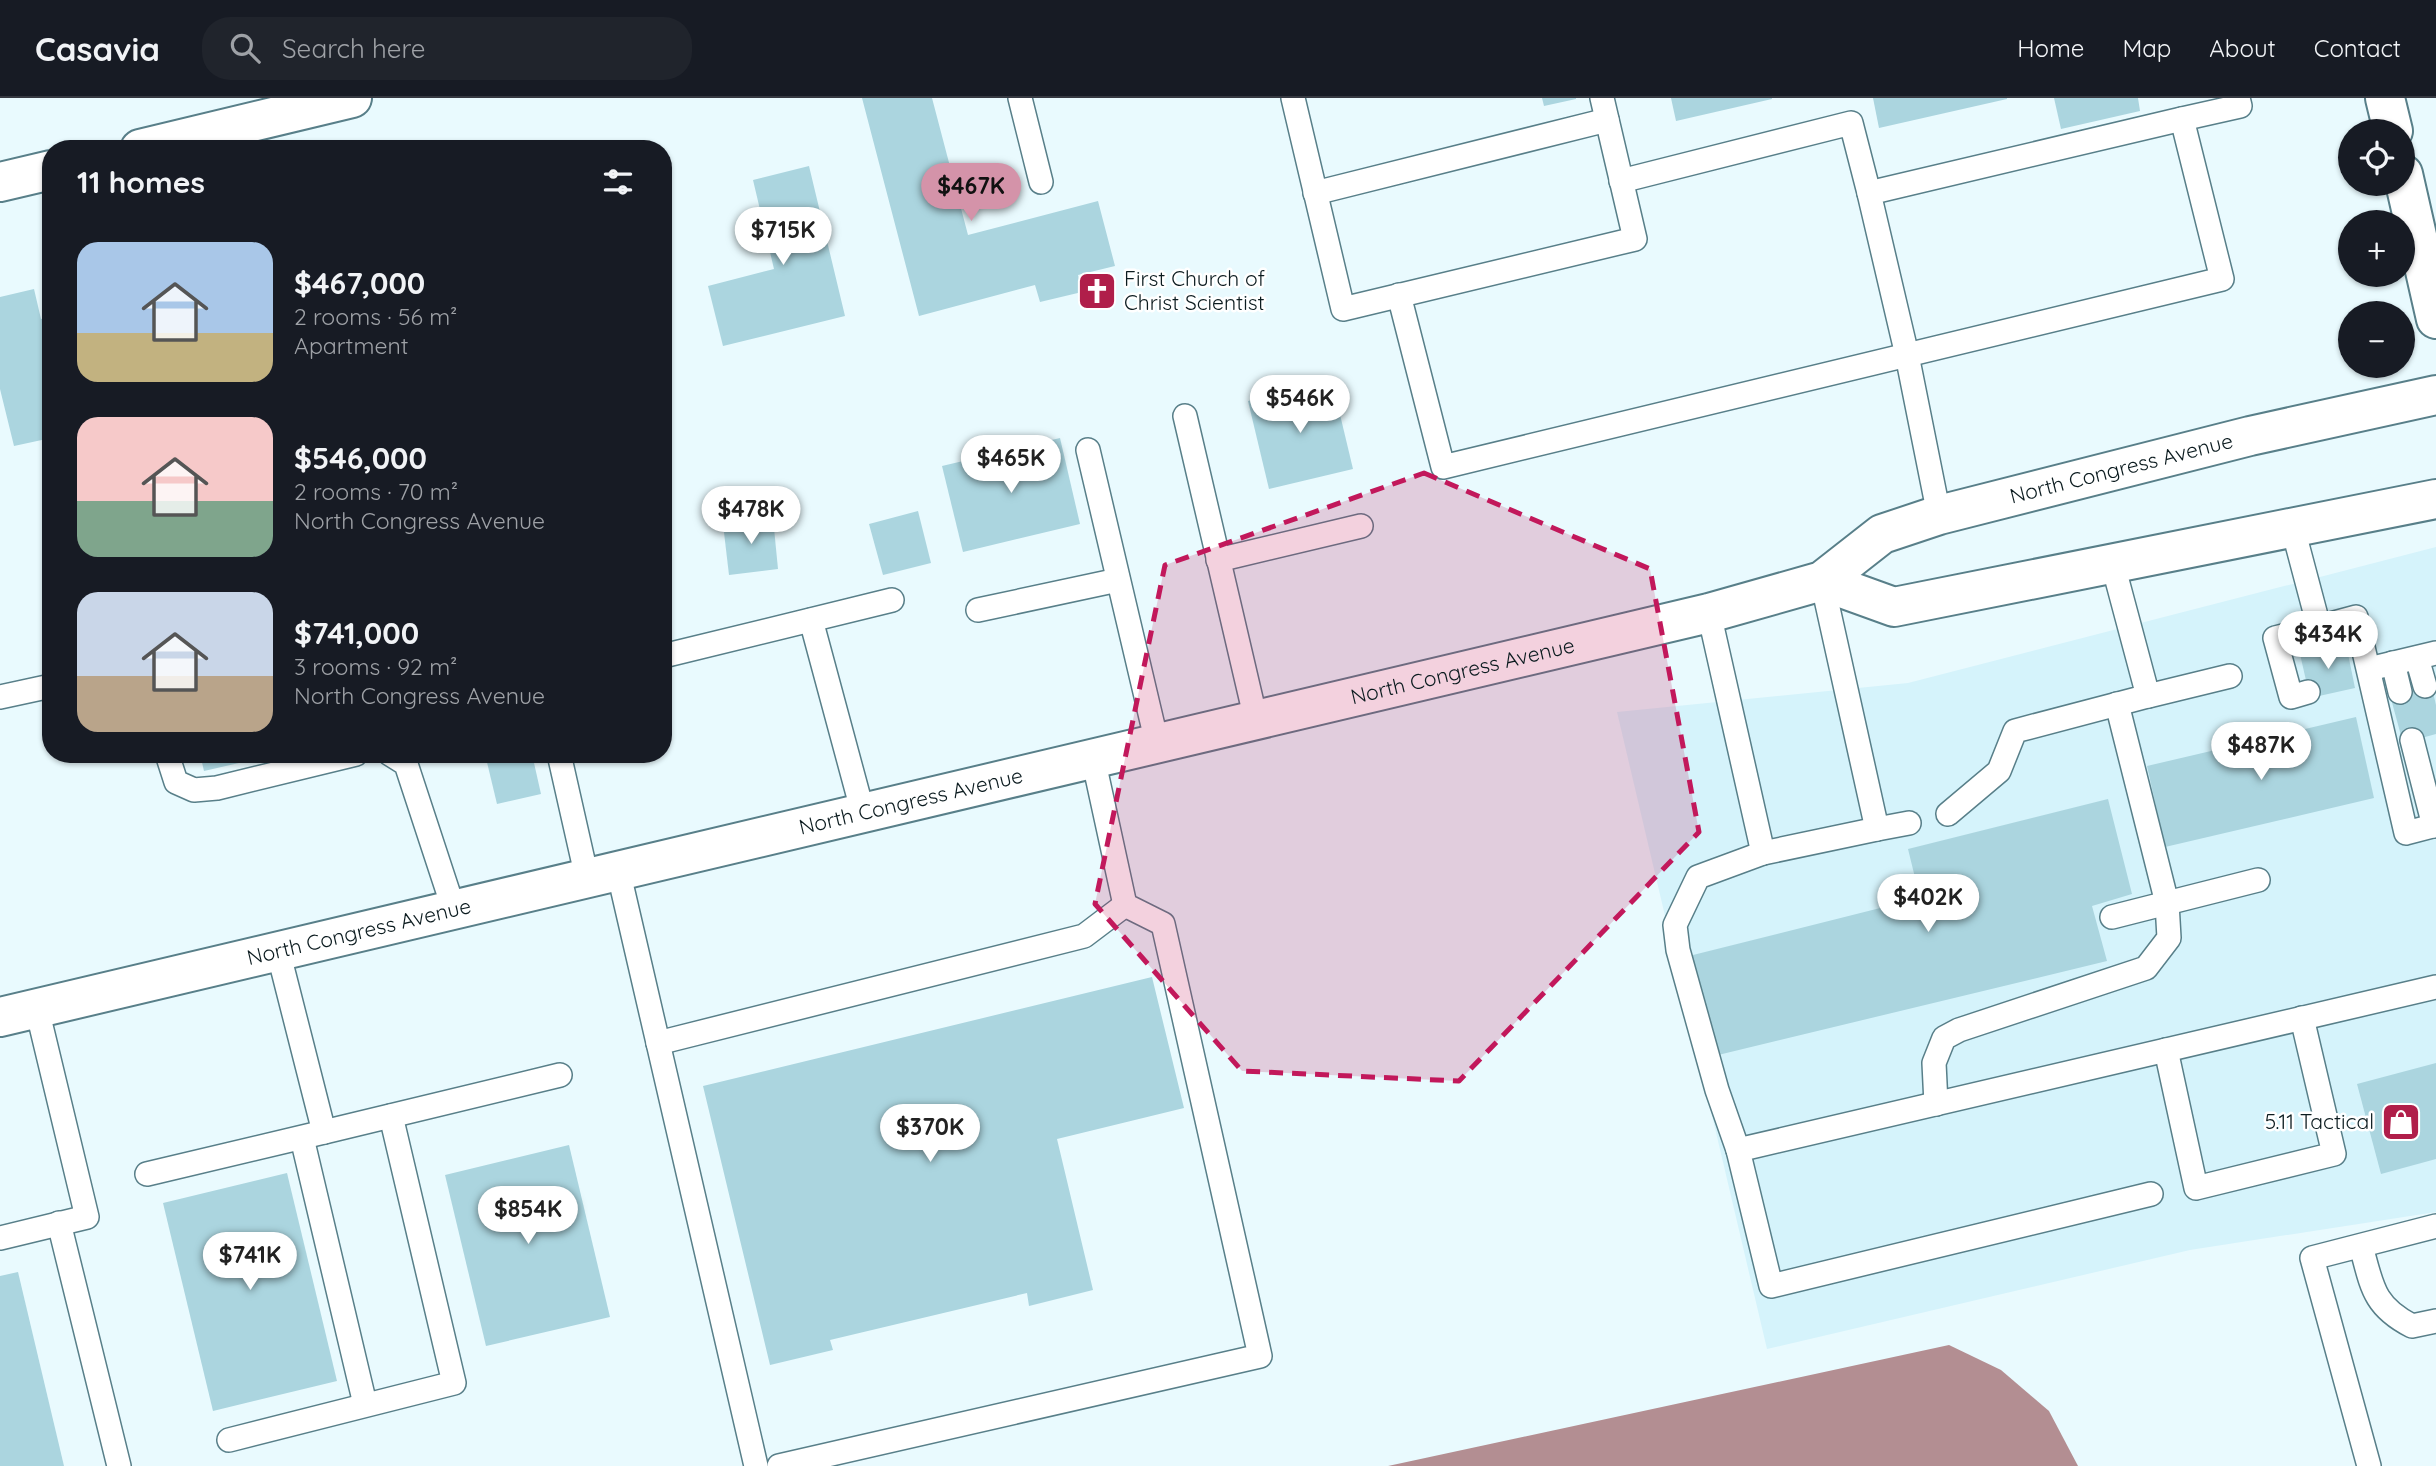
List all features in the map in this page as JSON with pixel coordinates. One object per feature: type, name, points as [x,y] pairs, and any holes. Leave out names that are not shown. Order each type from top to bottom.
[{"type":"street","points":[[177,140],[352,98]]},
{"type":"street","points":[[2385,98],[2390,119]]},
{"type":"street","points":[[0,182],[42,172]]},
{"type":"street","points":[[2408,196],[2436,319]]},
{"type":"street","name":"North Congress Avenue","points":[[10,1009],[454,910],[1709,613],[1822,581],[1882,534],[1939,515],[2250,436],[2436,395]]},
{"type":"street","points":[[1822,581],[1894,607],[2436,499]]},
{"type":"lane","points":[[1020,98],[1041,182]]},
{"type":"lane","points":[[1293,98],[1315,193],[1343,309],[1635,239],[1604,109],[1315,193]]},
{"type":"lane","points":[[1869,193],[2239,106],[2238,98]]},
{"type":"lane","points":[[1399,295],[1443,467],[2222,278],[2182,118]]},
{"type":"lane","points":[[1621,181],[1852,123],[1907,355],[1939,515]]},
{"type":"lane","points":[[1185,416],[1256,720]]},
{"type":"lane","points":[[1088,450],[1157,743]]},
{"type":"lane","points":[[1218,560],[1361,526]]},
{"type":"lane","points":[[2293,529],[2319,627]]},
{"type":"lane","points":[[2113,565],[2148,696]]},
{"type":"lane","points":[[978,610],[1118,580]]},
{"type":"lane","points":[[1822,581],[1877,829]]},
{"type":"lane","points":[[672,654],[892,600]]},
{"type":"lane","points":[[1709,613],[1763,853]]},
{"type":"lane","points":[[2308,692],[2291,696],[2293,668],[2276,638],[2356,617],[2361,666],[2406,833],[2435,826],[2412,740]]},
{"type":"lane","points":[[811,620],[863,813]]},
{"type":"lane","points":[[2361,666],[2427,656],[2425,686]]},
{"type":"lane","points":[[2393,663],[2400,692]]},
{"type":"lane","points":[[1948,814],[1999,771],[2015,731],[2230,676]]},
{"type":"lane","points":[[0,697],[42,688]]},
{"type":"lane","points":[[1936,1104],[1934,1063],[1944,1038],[1959,1030],[2146,968],[2169,937],[2167,903],[2118,705]]},
{"type":"lane","points":[[1093,758],[1125,905]]},
{"type":"lane","points":[[170,763],[176,782],[194,790],[217,788],[319,763]]},
{"type":"lane","points":[[404,763],[454,910]]},
{"type":"lane","points":[[562,763],[603,874],[658,1043],[756,1466]]},
{"type":"lane","points":[[1909,823],[1763,853],[1698,877],[1675,925],[1678,950],[1717,1090],[1738,1150],[1770,1286],[2151,1194]]},
{"type":"lane","points":[[2112,918],[2258,880]]},
{"type":"lane","points":[[658,1043],[1084,936],[1125,905]]},
{"type":"lane","points":[[779,1466],[1260,1356],[1163,923],[1125,905]]},
{"type":"lane","points":[[278,951],[365,1404]]},
{"type":"lane","points":[[1738,1150],[2436,987]]},
{"type":"lane","points":[[0,1238],[87,1217],[10,1009]]},
{"type":"lane","points":[[2166,1050],[2196,1188],[2334,1154],[2302,1018]]},
{"type":"lane","points":[[147,1174],[560,1075]]},
{"type":"lane","points":[[229,1440],[454,1383],[391,1116]]},
{"type":"lane","points":[[60,1223],[119,1466]]},
{"type":"lane","points":[[2369,1466],[2312,1258],[2436,1226]]},
{"type":"lane","points":[[2361,1246],[2374,1294],[2393,1317],[2412,1326],[2435,1324]]},
{"type":"highlighted area","points":[[1424,473],[1650,569],[1699,832],[1459,1081],[1242,1071],[1095,904],[1165,565]]},
{"type":"shaded area","points":[[2436,547],[2436,1212],[2190,1250],[1767,1349],[1617,712],[1908,683]]},
{"type":"shaded area","points":[[1949,1345],[2001,1370],[2049,1411],[2078,1466],[1388,1466]]},
{"type":"building","points":[[862,98],[932,98],[968,235],[1098,201],[1115,266],[1078,275],[1082,292],[1040,302],[1035,285],[919,316]]},
{"type":"building","points":[[1542,98],[1576,98],[1576,99],[1544,106]]},
{"type":"building","points":[[1671,98],[1772,98],[1772,99],[1676,121]]},
{"type":"building","points":[[1873,98],[2007,98],[2007,99],[1879,128]]},
{"type":"building","points":[[2054,98],[2138,98],[2140,111],[2061,129]]},
{"type":"building","points":[[809,166],[845,316],[723,346],[708,286],[774,269],[753,180]]},
{"type":"building","points":[[34,289],[42,319],[42,440],[14,446],[0,389],[0,297]]},
{"type":"building","points":[[1332,381],[1353,469],[1269,489],[1248,401]]},
{"type":"building","points":[[1060,438],[1080,524],[963,552],[942,466]]},
{"type":"building","points":[[918,511],[931,563],[883,575],[869,524]]},
{"type":"building","points":[[773,518],[778,569],[729,575],[723,524]]},
{"type":"building","points":[[2346,644],[2355,688],[2310,698],[2300,654]]},
{"type":"building","points":[[2431,684],[2436,705],[2436,734],[2403,743],[2390,695]]},
{"type":"building","points":[[2356,717],[2374,798],[2165,847],[2147,766]]},
{"type":"building","points":[[202,763],[239,763],[204,771]]},
{"type":"building","points":[[487,763],[534,763],[541,794],[497,804]]},
{"type":"building","points":[[2108,799],[2132,894],[2092,906],[2107,961],[1714,1056],[1689,956],[1920,898],[1908,849]]},
{"type":"building","points":[[1152,977],[1184,1108],[1057,1139],[1093,1290],[1029,1306],[1027,1293],[830,1340],[833,1350],[770,1365],[703,1086]]},
{"type":"building","name":"5.11 Tactical","points":[[2436,1063],[2436,1159],[2381,1174],[2357,1084]]},
{"type":"building","points":[[569,1145],[610,1317],[486,1346],[445,1175]]},
{"type":"building","points":[[287,1173],[337,1381],[213,1411],[163,1203]]},
{"type":"building","points":[[18,1272],[64,1466],[0,1466],[0,1276]]},
{"type":"place","name":"First Church of Christ Scientist","points":[[1097,291]]},
{"type":"place","name":"5.11 Tactical","points":[[2401,1122]]}]
